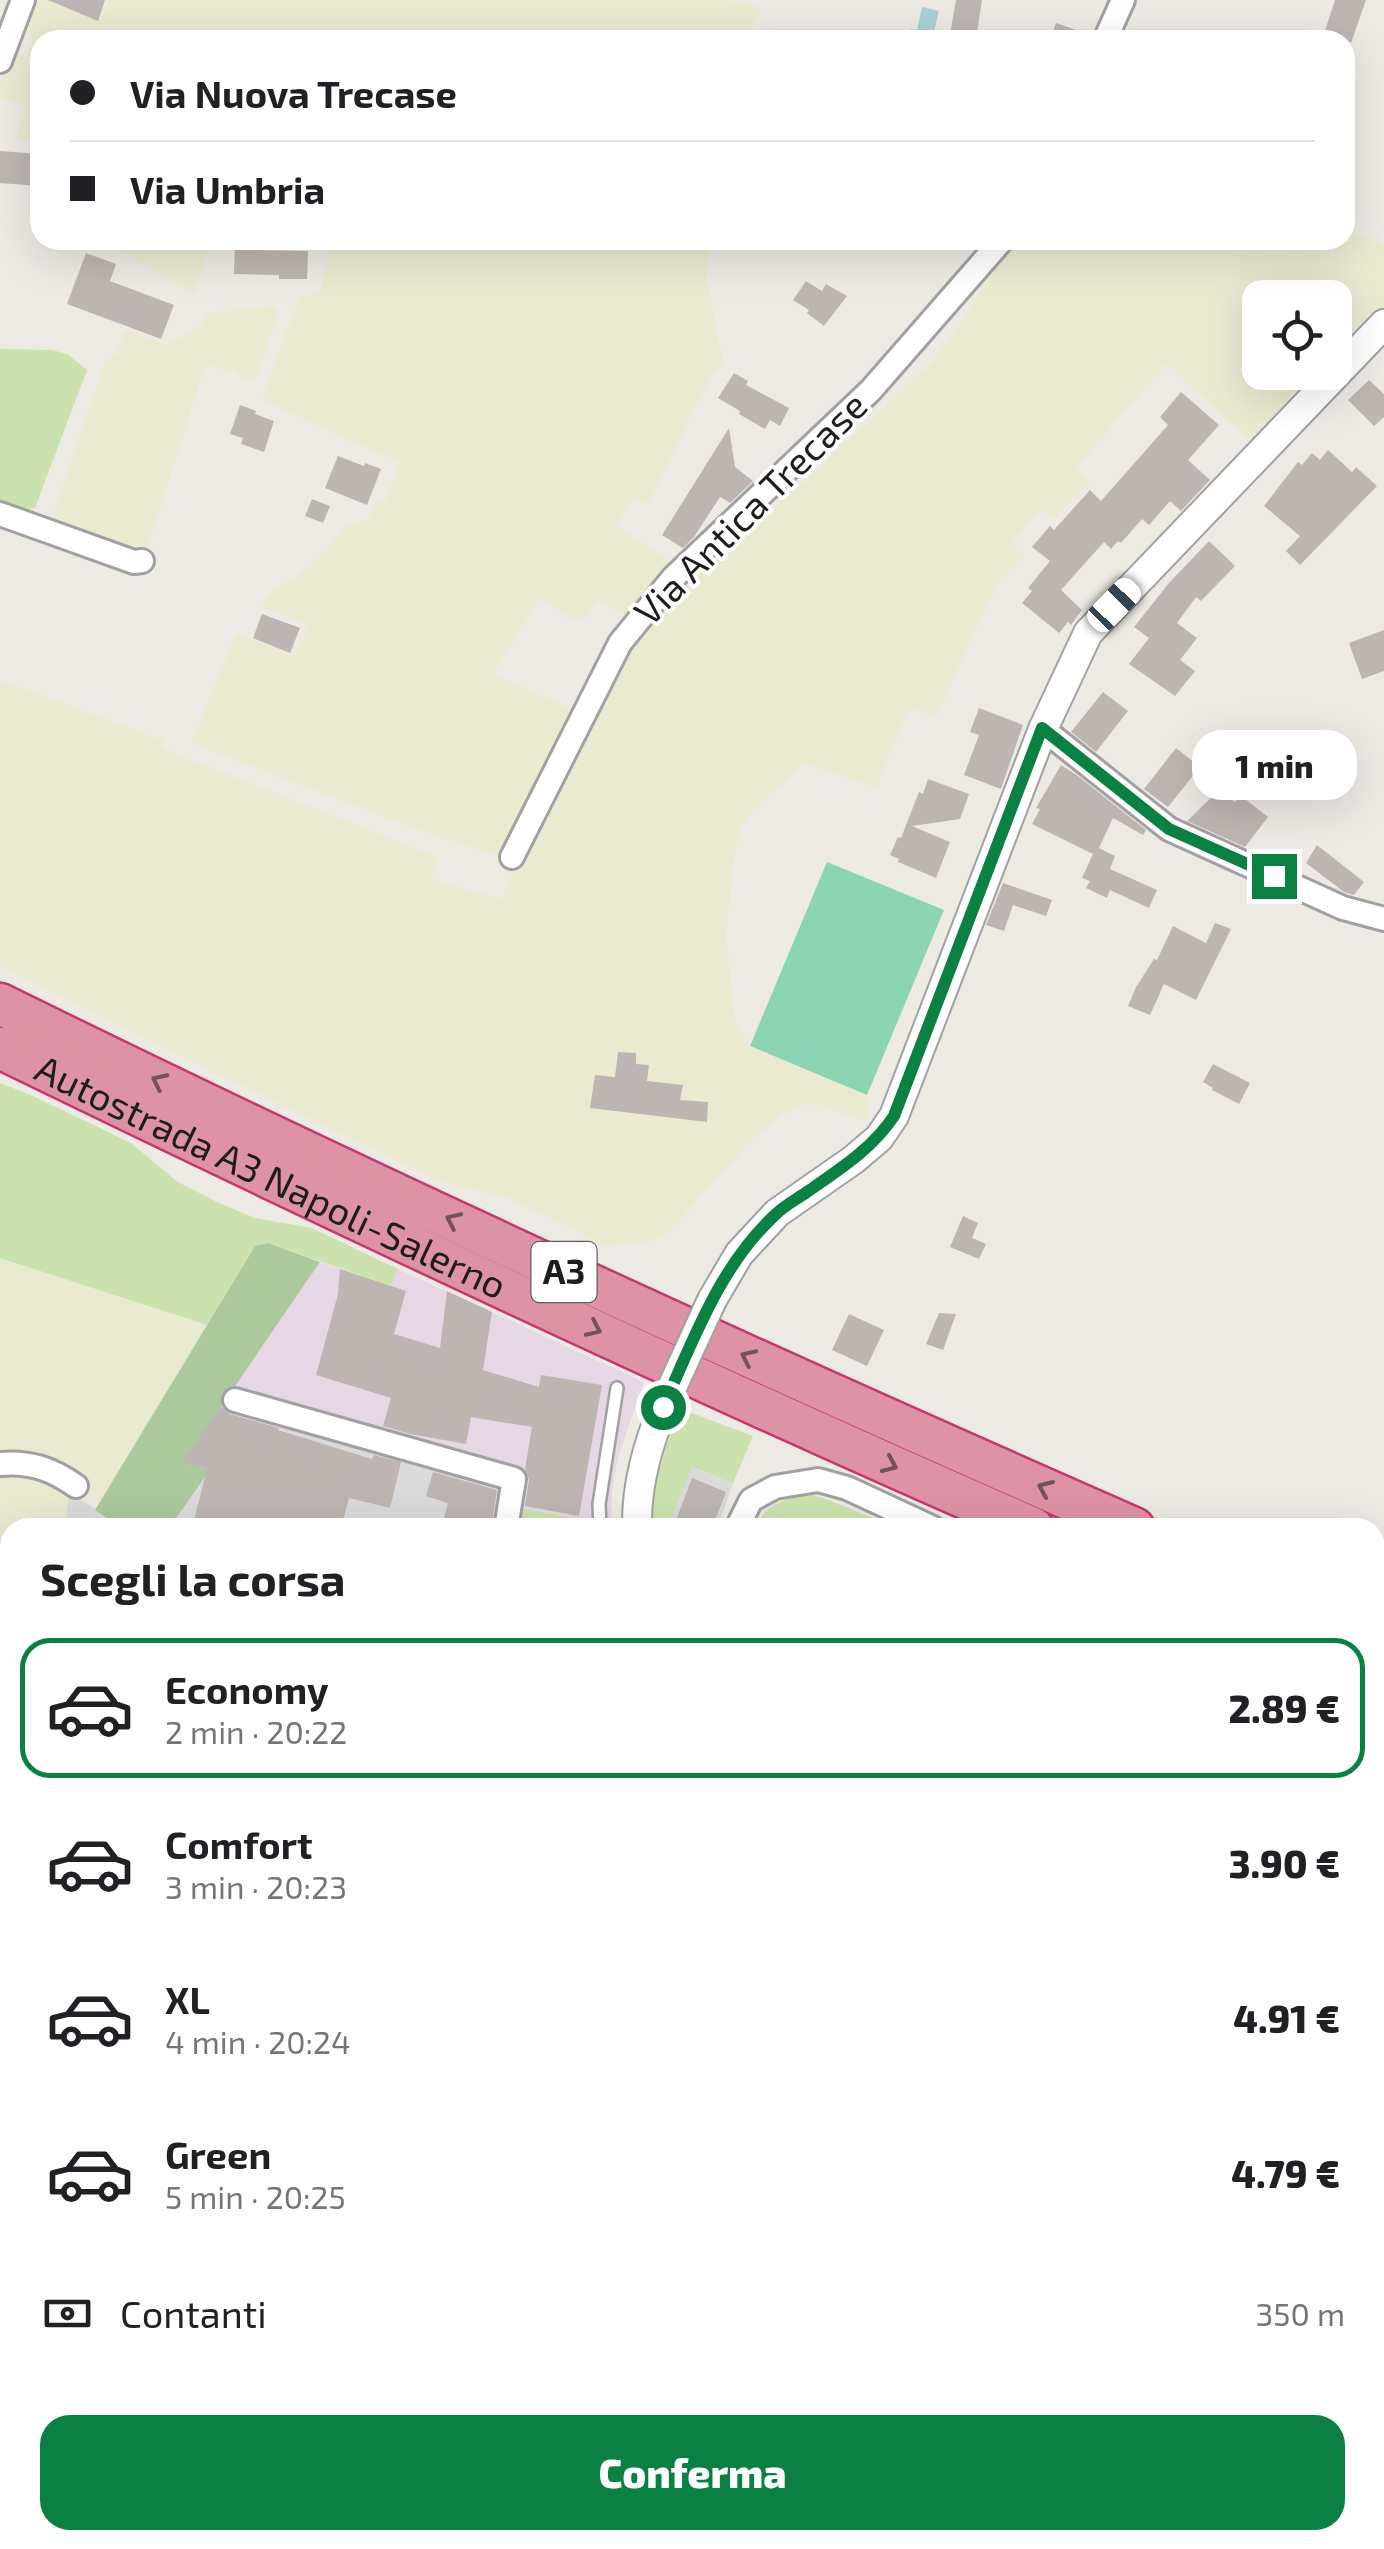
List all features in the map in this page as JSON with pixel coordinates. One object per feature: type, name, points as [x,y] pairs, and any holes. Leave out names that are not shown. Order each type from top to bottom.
[{"type":"highway","name":"Autostrada A3 Napoli-Salerno","points":[[0,1004],[632,1303],[1111,1518]]},
{"type":"highway","name":"Autostrada A3 Napoli-Salerno","points":[[0,1048],[431,1254],[1010,1518]]},
{"type":"street","points":[[0,61],[22,0]]},
{"type":"street","points":[[1110,30],[1123,0]]},
{"type":"street","name":"Via Antica Trecase","points":[[512,857],[620,643],[672,578],[871,390],[993,250]]},
{"type":"street","points":[[637,1518],[648,1443],[712,1300],[739,1254],[776,1213],[879,1138],[894,1116],[1042,728],[1088,633],[1384,324]]},
{"type":"street","points":[[0,514],[142,562]]},
{"type":"street","points":[[1042,728],[1169,829],[1343,908],[1384,919]]},
{"type":"street","points":[[235,1400],[514,1479],[508,1518]]},
{"type":"street","points":[[0,1464],[22,1462],[58,1473],[76,1486]]},
{"type":"street","points":[[742,1518],[751,1500],[775,1487],[818,1480],[847,1488],[912,1518]]},
{"type":"lane","points":[[599,1518],[598,1504],[617,1388]]},
{"type":"shaded area","points":[[320,1262],[390,1286],[398,1269],[644,1382],[618,1457],[611,1518],[571,1518],[516,1507],[524,1473],[291,1405],[265,1486],[182,1463]]},
{"type":"shaded area","points":[[284,1424],[503,1486],[498,1518],[177,1518],[210,1470]]},
{"type":"shaded area","points":[[691,1467],[733,1483],[721,1518],[672,1518]]},
{"type":"shaded area","points":[[68,1490],[107,1518],[67,1518]]},
{"type":"green space","points":[[33,0],[71,0],[68,8],[101,20],[109,0],[730,0],[762,8],[750,30],[30,30],[30,35],[18,29]]},
{"type":"green space","points":[[30,43],[30,143],[15,139],[26,105],[0,97],[0,81],[8,56],[25,55]]},
{"type":"green space","points":[[1355,235],[1384,243],[1384,307],[1352,339],[1352,280],[1242,280],[1242,390],[1302,390],[1251,441],[1166,364],[1076,467],[1090,481],[1054,519],[1042,510],[1011,543],[1025,555],[997,584],[936,716],[909,708],[876,788],[806,763],[758,805],[741,826],[726,937],[735,1021],[750,1047],[867,1095],[865,1121],[816,1104],[802,1105],[783,1114],[755,1137],[666,1234],[651,1241],[603,1247],[508,1198],[429,1177],[0,967],[0,680],[164,741],[161,748],[437,857],[432,880],[502,899],[515,867],[624,661],[662,605],[691,575],[812,475],[933,361],[1008,250],[1355,250]]},
{"type":"green space","points":[[119,250],[209,250],[194,293]]},
{"type":"green space","points":[[329,250],[710,250],[706,274],[723,364],[700,398],[648,504],[635,497],[616,526],[671,562],[624,615],[599,600],[585,618],[572,620],[540,598],[492,674],[573,713],[505,857],[441,838],[191,743],[236,634],[295,656],[308,625],[262,606],[265,600],[328,549],[345,526],[370,519],[375,501],[385,504],[400,462],[262,399],[299,298],[320,292]]},
{"type":"green space","points":[[277,308],[278,314],[256,378],[243,378],[231,369],[205,366],[148,546],[129,550],[61,524],[54,511],[106,361],[116,354],[125,331],[166,345],[195,330],[208,313]]},
{"type":"green space","points":[[0,349],[53,350],[69,355],[87,370],[35,508],[23,511],[0,503]]},
{"type":"green space","points":[[827,862],[944,910],[867,1095],[750,1046]]},
{"type":"green space","points":[[0,1083],[131,1143],[178,1182],[221,1204],[255,1218],[312,1228],[398,1269],[391,1286],[268,1243],[255,1246],[207,1325],[0,1258]]},
{"type":"green space","points":[[268,1243],[320,1262],[183,1462],[210,1470],[176,1518],[107,1518],[95,1510],[255,1246]]},
{"type":"green space","points":[[0,1258],[207,1325],[102,1499],[72,1475],[0,1457]]},
{"type":"green space","points":[[681,1409],[753,1436],[733,1483],[692,1467],[672,1518],[653,1518],[655,1485]]},
{"type":"green space","points":[[0,1470],[26,1470],[68,1490],[66,1518],[0,1518]]},
{"type":"green space","points":[[811,1495],[873,1518],[761,1518],[778,1503]]},
{"type":"green space","points":[[516,1507],[571,1518],[514,1518]]},
{"type":"water","points":[[922,7],[939,11],[934,30],[917,30]]},
{"type":"building","points":[[48,0],[105,0],[98,21]]},
{"type":"building","points":[[956,0],[982,0],[978,30],[951,30]]},
{"type":"building","points":[[1335,0],[1366,0],[1355,32],[1325,30]]},
{"type":"building","points":[[1056,23],[1076,30],[1054,30]]},
{"type":"building","points":[[0,151],[30,153],[30,185],[0,183]]},
{"type":"building","points":[[235,250],[308,251],[307,279],[234,274]]},
{"type":"building","points":[[86,253],[116,264],[110,281],[174,305],[161,339],[67,304]]},
{"type":"building","points":[[806,281],[822,291],[826,284],[847,296],[824,326],[793,300]]},
{"type":"building","points":[[734,373],[748,381],[746,385],[789,408],[780,426],[770,420],[765,429],[718,398]]},
{"type":"building","points":[[1369,380],[1384,394],[1384,417],[1374,426],[1348,400]]},
{"type":"building","points":[[1181,392],[1219,425],[1188,460],[1210,480],[1181,511],[1170,501],[1149,525],[1142,519],[1121,543],[1118,541],[1111,549],[1104,542],[1061,590],[1082,610],[1059,633],[1022,603],[1032,591],[1028,588],[1050,561],[1032,547],[1050,526],[1054,530],[1090,490],[1101,501],[1168,425],[1160,417]]},
{"type":"building","points":[[240,405],[274,421],[264,452],[241,444],[243,438],[230,434]]},
{"type":"building","points":[[729,428],[735,467],[753,481],[730,503],[720,497],[683,548],[662,535]]},
{"type":"building","points":[[1328,450],[1352,472],[1356,467],[1377,486],[1300,565],[1286,551],[1300,536],[1264,506],[1298,462],[1302,465],[1312,453],[1320,460]]},
{"type":"building","points":[[338,456],[381,469],[367,505],[325,488]]},
{"type":"building","points":[[312,499],[330,506],[323,523],[305,516]]},
{"type":"building","points":[[1209,541],[1235,566],[1201,601],[1196,597],[1177,623],[1197,638],[1180,660],[1195,671],[1175,696],[1129,664],[1149,638],[1134,627]]},
{"type":"building","points":[[262,614],[300,628],[290,653],[253,638]]},
{"type":"building","points":[[1384,630],[1384,671],[1362,679],[1349,643]]},
{"type":"building","points":[[1103,692],[1128,711],[1096,752],[1071,732]]},
{"type":"building","points":[[979,708],[1023,725],[1001,789],[964,775],[979,735],[970,732]]},
{"type":"building","points":[[1176,748],[1200,767],[1168,807],[1144,789]]},
{"type":"building","points":[[1061,765],[1146,830],[1143,835],[1113,818],[1099,848],[1115,856],[1110,869],[1157,890],[1149,908],[1110,890],[1107,898],[1086,888],[1090,881],[1082,878],[1093,854],[1032,824],[1040,809],[1036,808]]},
{"type":"building","points":[[928,779],[969,794],[960,819],[912,826],[950,842],[936,878],[890,855]]},
{"type":"building","points":[[1220,789],[1235,802],[1240,795],[1268,817],[1245,847],[1187,821]]},
{"type":"building","points":[[1317,845],[1364,882],[1354,895],[1344,892],[1306,863]]},
{"type":"building","points":[[1003,883],[1052,900],[1046,916],[1013,905],[1004,931],[986,925]]},
{"type":"building","points":[[1215,923],[1231,929],[1196,1000],[1164,984],[1150,1015],[1128,1006],[1173,926],[1206,943]]},
{"type":"building","points":[[618,1052],[636,1053],[636,1064],[649,1065],[647,1081],[683,1085],[680,1100],[708,1102],[707,1122],[590,1108],[595,1075],[615,1077]]},
{"type":"building","points":[[1213,1064],[1250,1083],[1239,1104],[1203,1082]]},
{"type":"building","points":[[963,1216],[978,1223],[972,1238],[986,1244],[979,1259],[950,1247]]},
{"type":"building","points":[[340,1269],[406,1291],[394,1334],[440,1348],[447,1291],[492,1312],[483,1370],[539,1387],[541,1375],[602,1385],[579,1516],[525,1506],[529,1480],[525,1469],[532,1427],[471,1417],[466,1444],[410,1434],[383,1426],[391,1398],[316,1375],[338,1294]]},
{"type":"building","points":[[939,1313],[956,1314],[943,1350],[926,1344]]},
{"type":"building","points":[[849,1314],[884,1330],[867,1366],[832,1350]]},
{"type":"building","points":[[221,1406],[230,1414],[278,1430],[372,1459],[374,1455],[401,1462],[390,1508],[349,1498],[344,1518],[195,1518],[207,1469],[182,1462]]},
{"type":"building","points":[[433,1472],[497,1490],[493,1518],[444,1518],[448,1503],[426,1496]]},
{"type":"building","points":[[692,1478],[726,1492],[716,1518],[677,1518]]},
{"type":"route","points":[[663,1407],[712,1300],[739,1254],[776,1213],[879,1138],[894,1116],[1042,728],[1169,829],[1274,876]]}]
